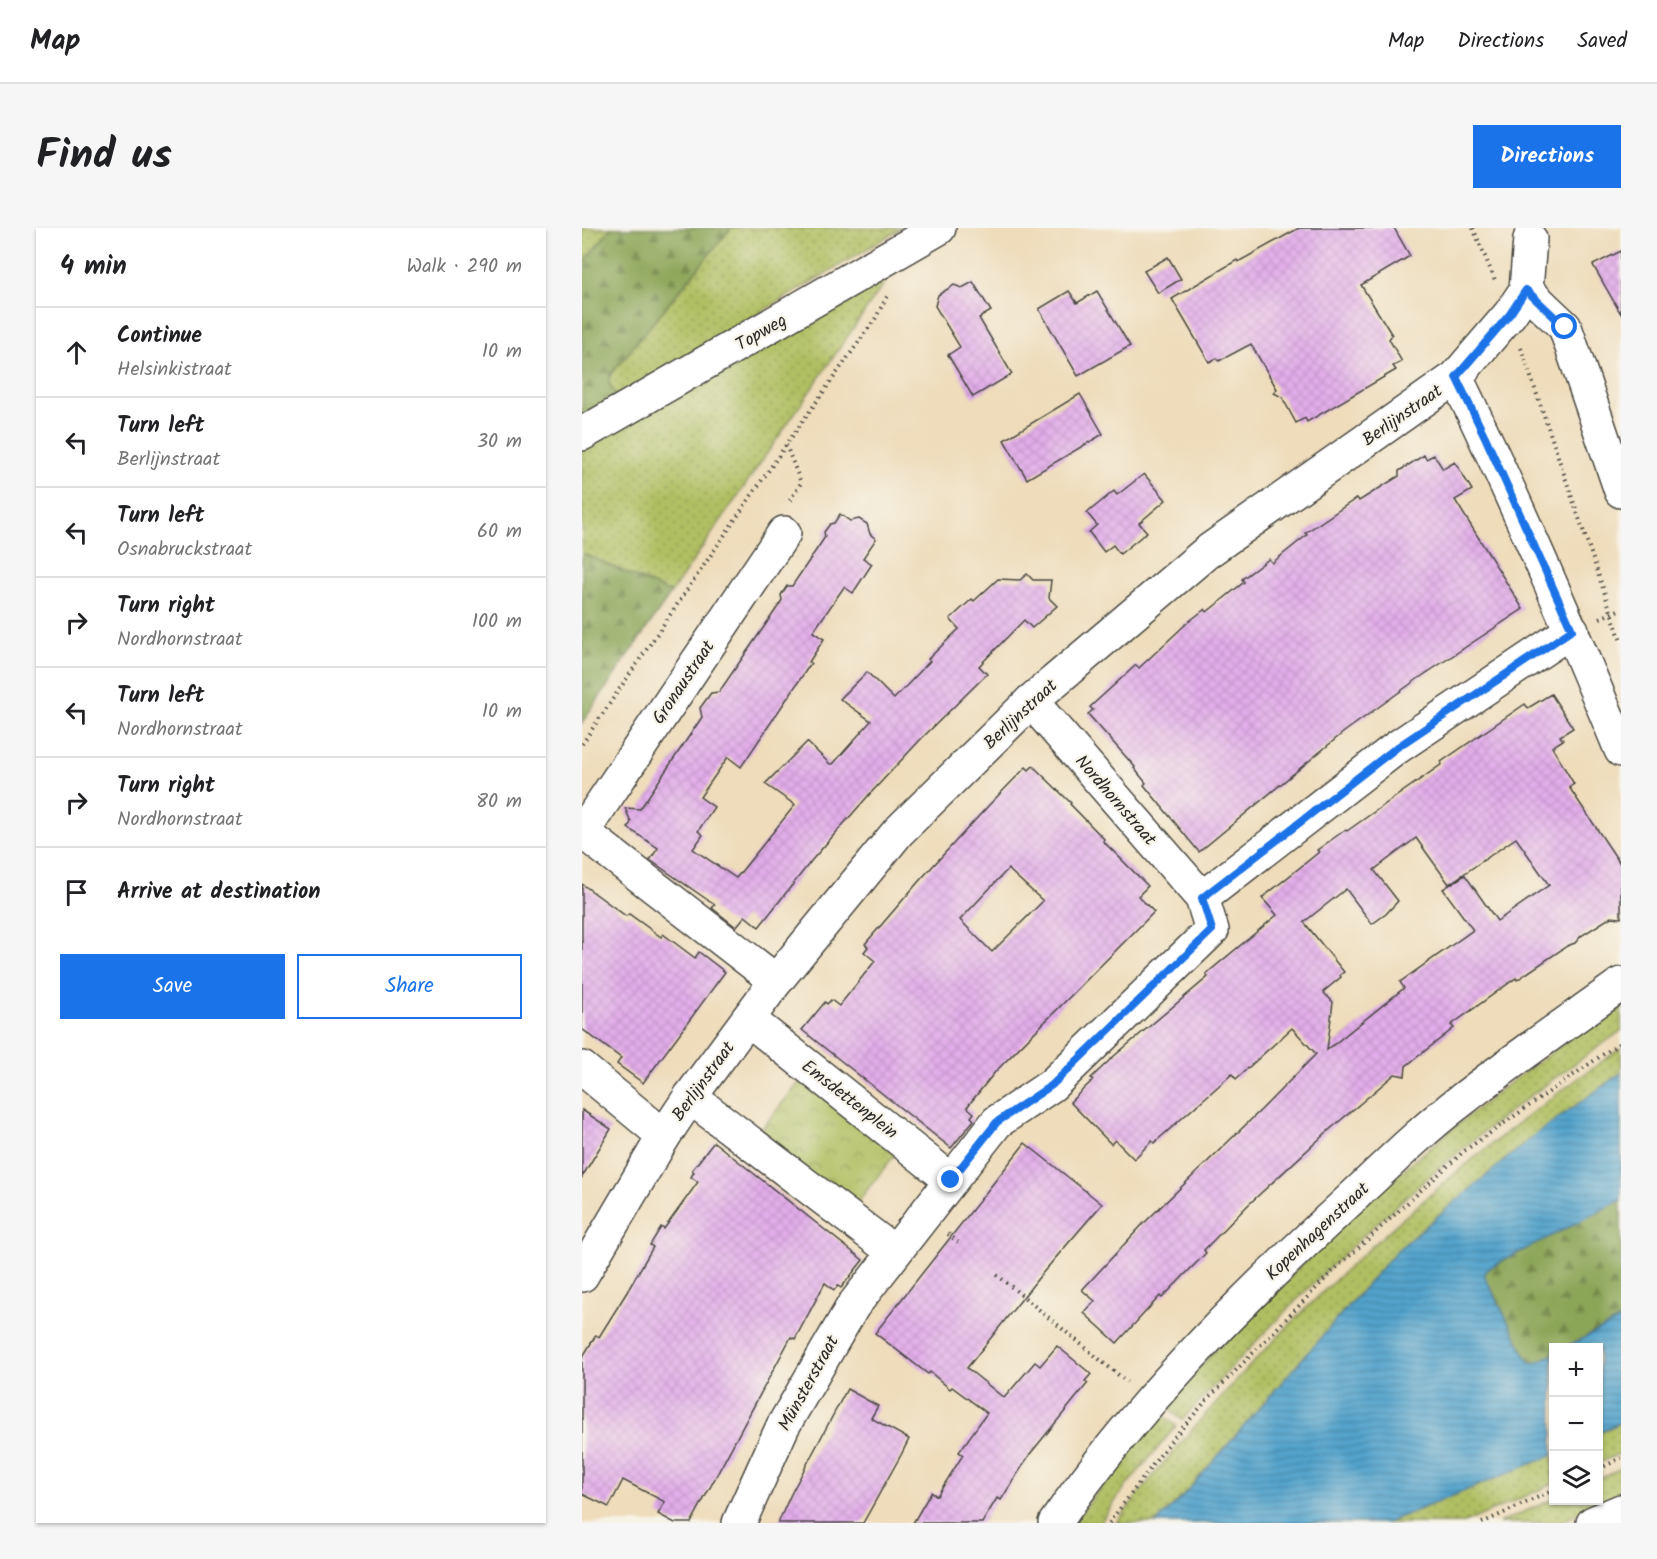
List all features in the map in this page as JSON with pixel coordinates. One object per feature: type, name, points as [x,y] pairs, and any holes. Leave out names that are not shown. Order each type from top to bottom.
[{"type":"street","name":"Topweg","points":[[582,434],[939,228]]},
{"type":"street","points":[[1535,232],[1518,302],[1565,327],[1621,491]]},
{"type":"street","name":"Berlijnstraat","points":[[582,1275],[664,1136],[690,1097],[776,981],[898,832],[1031,701],[1207,552],[1456,377],[1518,302]]},
{"type":"street","points":[[1456,377],[1572,630],[1621,750]]},
{"type":"street","name":"Gronaustraat","points":[[776,981],[583,832],[784,533]]},
{"type":"street","points":[[1202,898],[1396,748],[1572,630]]},
{"type":"street","name":"Nordhornstraat","points":[[894,1252],[997,1122],[1052,1085],[1212,930],[1202,898],[1031,701]]},
{"type":"street","name":"Kopenhagenstraat","points":[[1055,1523],[1072,1498],[1150,1401],[1274,1271],[1402,1151],[1461,1100],[1621,984]]},
{"type":"street","name":"Emsdettenplein","points":[[748,1019],[951,1180]]},
{"type":"street","points":[[582,1068],[664,1136]]},
{"type":"street","points":[[690,1097],[894,1252]]},
{"type":"street","name":"Münsterstraat","points":[[739,1523],[783,1426],[834,1336],[853,1306],[894,1252]]},
{"type":"street","points":[[1593,1523],[1621,1511]]},
{"type":"path","points":[[1473,228],[1518,302],[1621,641]]},
{"type":"path","points":[[582,744],[875,319],[896,282],[900,252]]},
{"type":"path","points":[[784,533],[782,512],[801,483],[786,445]]},
{"type":"path","points":[[1109,1523],[1135,1486],[1207,1400],[1332,1272],[1464,1151],[1621,1042]]},
{"type":"path","points":[[998,1275],[1184,1428]]},
{"type":"path","points":[[1603,1467],[1621,1458]]},
{"type":"path","points":[[1482,1523],[1549,1492]]},
{"type":"green space","points":[[582,228],[611,228],[582,265]]},
{"type":"green space","points":[[611,228],[731,228],[610,375],[609,383],[617,398],[582,418],[582,265]]},
{"type":"green space","points":[[731,228],[902,228],[617,398],[609,383],[610,375]]},
{"type":"green space","points":[[886,272],[883,285],[671,593],[582,553],[582,449]]},
{"type":"green space","points":[[582,553],[671,593],[582,723]]},
{"type":"green space","points":[[1621,1002],[1621,1031],[1489,1128],[1394,1207],[1286,1311],[1182,1420],[1165,1405],[1232,1331],[1394,1177],[1500,1090]]},
{"type":"green space","points":[[1621,1048],[1621,1073],[1536,1134],[1396,1251],[1183,1496],[1156,1523],[1116,1523],[1227,1390],[1350,1266],[1482,1151]]},
{"type":"green space","points":[[806,1074],[900,1148],[850,1212],[755,1137]]},
{"type":"green space","points":[[1621,1200],[1621,1319],[1574,1343],[1549,1343],[1549,1356],[1541,1361],[1529,1362],[1485,1277],[1485,1272]]},
{"type":"green space","points":[[1159,1412],[1176,1426],[1123,1490],[1100,1523],[1073,1523]]},
{"type":"green space","points":[[1621,1422],[1621,1453],[1603,1461],[1603,1451],[1603,1431]]},
{"type":"green space","points":[[1549,1457],[1549,1486],[1464,1523],[1386,1523]]},
{"type":"green space","points":[[1621,1468],[1621,1495],[1603,1503],[1603,1477]]},
{"type":"green space","points":[[1549,1501],[1549,1505],[1598,1505],[1558,1523],[1499,1523]]},
{"type":"water","points":[[1621,1073],[1621,1200],[1485,1272],[1485,1277],[1529,1362],[1536,1363],[1549,1356],[1549,1457],[1386,1523],[1156,1523],[1183,1496],[1396,1251],[1536,1134]]},
{"type":"water","points":[[1621,1319],[1621,1422],[1603,1431],[1603,1343],[1574,1343]]},
{"type":"building","points":[[1299,228],[1394,228],[1410,256],[1361,285],[1392,335],[1389,339],[1402,362],[1393,366],[1396,370],[1307,422],[1305,418],[1296,423],[1282,397],[1274,393],[1277,389],[1251,344],[1219,361],[1217,358],[1209,362],[1172,299],[1237,260],[1238,262]]},
{"type":"building","points":[[1621,251],[1621,314],[1593,265]]},
{"type":"building","points":[[1168,257],[1181,279],[1158,293],[1144,271]]},
{"type":"building","points":[[973,282],[991,311],[979,318],[1012,374],[973,397],[948,355],[960,347],[935,306],[938,295],[954,285],[962,288]]},
{"type":"building","points":[[1069,291],[1077,303],[1097,291],[1130,346],[1078,376],[1039,309]]},
{"type":"building","points":[[1080,394],[1103,434],[1027,479],[1004,440]]},
{"type":"building","points":[[1424,455],[1426,459],[1434,455],[1443,469],[1455,462],[1472,490],[1455,500],[1523,609],[1416,680],[1344,732],[1199,852],[1144,785],[1146,783],[1135,767],[1088,714],[1093,710],[1090,707],[1136,665],[1139,668],[1187,623],[1205,609],[1207,612],[1244,582],[1242,579],[1269,559],[1272,563],[1307,535],[1305,533],[1357,498],[1359,501],[1399,476],[1399,471]]},
{"type":"building","points":[[1144,474],[1166,500],[1139,523],[1147,532],[1120,554],[1113,545],[1104,552],[1089,532],[1097,525],[1087,513],[1114,491],[1117,495]]},
{"type":"building","points":[[840,514],[850,521],[859,519],[867,524],[870,534],[876,539],[863,558],[872,564],[853,593],[844,587],[813,632],[824,639],[809,662],[811,663],[741,767],[728,757],[700,797],[714,807],[698,831],[703,835],[693,849],[736,878],[795,805],[765,784],[807,742],[830,764],[833,764],[871,721],[840,699],[867,672],[894,699],[930,661],[928,659],[959,629],[950,619],[998,579],[1020,580],[1027,574],[1033,580],[1051,580],[1049,598],[1057,606],[1032,628],[1024,620],[979,666],[987,674],[921,739],[868,796],[812,860],[759,927],[745,916],[736,927],[712,908],[715,905],[650,860],[658,848],[628,828],[631,822],[625,808],[640,809],[702,717],[700,708],[711,693],[719,692],[777,608],[787,586],[792,586],[825,537],[824,532]]},
{"type":"building","points":[[1551,694],[1573,728],[1560,736],[1563,740],[1552,747],[1574,784],[1569,787],[1621,865],[1621,918],[1611,917],[1581,936],[1575,943],[1517,980],[1516,978],[1451,1025],[1454,1028],[1406,1066],[1405,1076],[1395,1074],[1328,1131],[1248,1205],[1204,1250],[1206,1253],[1162,1298],[1160,1296],[1117,1343],[1084,1313],[1095,1301],[1082,1290],[1143,1224],[1316,1054],[1292,1028],[1236,1079],[1232,1074],[1154,1143],[1152,1141],[1134,1159],[1115,1140],[1111,1144],[1070,1102],[1113,1057],[1208,977],[1206,974],[1277,915],[1262,898],[1319,852],[1317,850],[1525,704],[1528,708]],"holes":[[[1416,838],[1449,884],[1516,838],[1549,885],[1497,921],[1465,875],[1443,889],[1473,930],[1400,982],[1404,988],[1327,1050],[1333,1002],[1323,992],[1344,972],[1304,922],[1346,889],[1372,924],[1386,914],[1398,901],[1374,870]]]},
{"type":"building","points":[[1033,766],[1071,803],[1104,839],[1103,841],[1148,886],[1138,896],[1154,912],[995,1072],[967,1107],[974,1113],[971,1117],[974,1120],[951,1148],[802,1030],[825,1002],[827,1004],[831,1000],[839,1006],[875,961],[864,952],[868,947],[865,944],[989,805],[1026,767],[1029,770]],"holes":[[[1008,869],[1043,901],[992,952],[960,920]]]},
{"type":"building","points":[[582,884],[626,916],[629,914],[661,937],[663,934],[695,958],[699,952],[725,972],[643,1083],[617,1064],[621,1058],[582,1029]]},
{"type":"building","points":[[582,1110],[611,1129],[582,1177]]},
{"type":"building","points":[[714,1142],[863,1260],[841,1288],[838,1286],[834,1290],[825,1283],[795,1339],[791,1337],[691,1523],[675,1523],[658,1514],[665,1502],[623,1480],[609,1507],[582,1494],[582,1358],[596,1335],[599,1337],[627,1292],[653,1247],[650,1245],[661,1227],[664,1229],[698,1182],[691,1177],[694,1172],[692,1170]]},
{"type":"building","points":[[1025,1143],[1102,1204],[1040,1276],[967,1368],[1004,1398],[1035,1362],[1040,1366],[1057,1346],[1091,1374],[1085,1381],[1088,1383],[1030,1454],[1001,1500],[997,1498],[982,1523],[913,1523],[931,1492],[937,1496],[963,1455],[959,1452],[987,1413],[952,1387],[950,1389],[930,1372],[928,1374],[875,1333]]},
{"type":"building","points":[[847,1389],[878,1406],[871,1418],[909,1439],[901,1455],[863,1523],[778,1523],[791,1494]]},
{"type":"route","points":[[951,1180],[997,1122],[1052,1085],[1212,930],[1202,898],[1396,748],[1572,630],[1456,377],[1510,314],[1526,290],[1565,327]]}]
